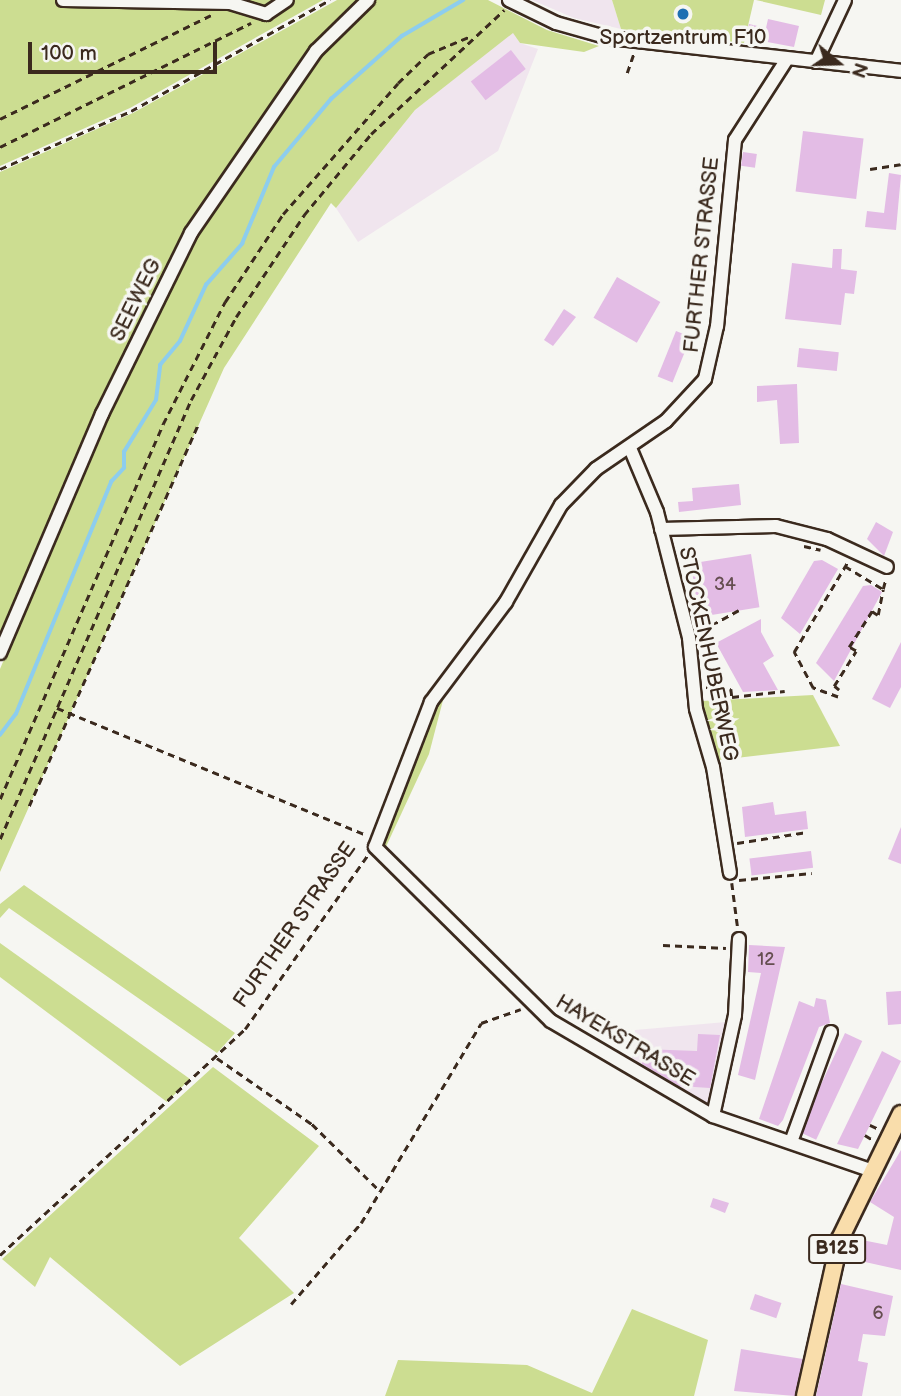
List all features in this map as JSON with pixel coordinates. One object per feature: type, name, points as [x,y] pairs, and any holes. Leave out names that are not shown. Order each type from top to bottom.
[{"type":"main road","name":"B125","points":[[805,1396],[840,1238],[870,1170],[895,1124]]},
{"type":"street","points":[[63,0],[230,3],[266,14],[286,0]]},
{"type":"street","name":"SEEWEG","points":[[0,653],[3,634],[102,414],[191,233],[317,51],[368,0]]},
{"type":"street","points":[[816,62],[845,0]]},
{"type":"street","points":[[510,1],[572,29],[637,42],[901,71]]},
{"type":"street","name":"FURTHER STRASSE","points":[[375,843],[439,688],[506,602],[561,505],[596,469],[630,448],[685,404],[705,379],[716,326],[735,140],[788,59]]},
{"type":"street","name":"STOCKENHUBERWEG","points":[[630,448],[662,529],[689,638],[693,685],[731,877]]},
{"type":"street","points":[[662,529],[776,526],[827,539],[887,567]]},
{"type":"street","name":"HAYEKSTRASSE","points":[[375,843],[530,1004],[713,1116],[870,1170]]},
{"type":"street","points":[[713,1116],[735,1015],[739,944]]},
{"type":"street","points":[[791,1142],[831,1032]]},
{"type":"path","points":[[0,169],[131,111],[330,0]]},
{"type":"path","points":[[0,839],[191,400],[236,317],[326,187],[410,94],[510,1]]},
{"type":"path","points":[[0,120],[230,3]]},
{"type":"path","points":[[0,147],[143,81],[266,14]]},
{"type":"path","points":[[0,799],[163,424],[225,302],[283,214],[398,83],[428,54],[475,34]]},
{"type":"path","points":[[627,73],[637,42]]},
{"type":"path","points":[[870,169],[901,164]]},
{"type":"path","points":[[29,807],[198,424]]},
{"type":"path","points":[[795,540],[818,554],[823,547],[832,551]]},
{"type":"path","points":[[838,697],[813,688],[794,652],[849,559],[841,555]]},
{"type":"path","points":[[845,566],[883,589]]},
{"type":"path","points":[[839,690],[834,686],[856,651],[849,647],[872,611],[878,615],[887,567]]},
{"type":"path","points":[[698,622],[701,632],[740,610]]},
{"type":"path","points":[[693,685],[731,690],[732,697],[785,691]]},
{"type":"path","points":[[57,708],[375,843]]},
{"type":"path","points":[[726,844],[807,832]]},
{"type":"path","name":"FURTHER STRASSE","points":[[0,1255],[217,1058],[271,996],[375,843]]},
{"type":"path","points":[[663,944],[739,944],[731,877],[812,873]]},
{"type":"path","points":[[291,1304],[382,1192],[481,1023],[530,1004]]},
{"type":"path","points":[[217,1058],[312,1124],[382,1192]]},
{"type":"path","points":[[870,1125],[895,1124]]},
{"type":"path","points":[[865,1135],[876,1141]]},
{"type":"shaded area","points":[[532,0],[612,0],[621,29],[574,18]]},
{"type":"shaded area","points":[[513,32],[520,43],[538,49],[498,151],[358,242],[336,208],[415,110]]},
{"type":"shaded area","points":[[726,1022],[713,1101],[706,1108],[631,1067],[635,1030]]},
{"type":"green space","points":[[0,0],[323,0],[130,108],[0,166]]},
{"type":"green space","points":[[337,0],[359,0],[270,104],[192,221],[86,437],[0,641],[0,172],[133,113]]},
{"type":"green space","points":[[376,0],[488,0],[547,30],[599,46],[584,52],[520,43],[513,33],[415,110],[336,208],[331,203],[224,368],[0,872],[0,669],[94,446],[205,222],[323,52]]},
{"type":"green space","name":"Sportzentrum F10","points":[[612,0],[754,0],[744,43],[621,29]]},
{"type":"green space","name":"Sportzentrum F10","points":[[756,0],[825,0],[821,15]]},
{"type":"green space","points":[[448,681],[429,754],[384,851],[381,845]]},
{"type":"green space","points":[[813,695],[840,746],[719,760],[702,701]]},
{"type":"green space","points":[[24,885],[235,1033],[217,1053],[9,908],[0,918],[0,904]]},
{"type":"green space","points":[[0,943],[190,1079],[167,1102],[0,977]]},
{"type":"green space","points":[[213,1067],[319,1146],[239,1238],[294,1293],[180,1366],[50,1257],[35,1287],[2,1259]]},
{"type":"green space","points":[[632,1309],[708,1340],[694,1396],[385,1396],[398,1360],[527,1365],[592,1393]]},
{"type":"building","points":[[768,19],[799,26],[794,47],[746,38],[749,24],[766,28]]},
{"type":"building","points":[[511,50],[526,69],[486,100],[471,81]]},
{"type":"building","points":[[803,131],[864,138],[856,199],[796,192]]},
{"type":"building","points":[[743,152],[757,154],[755,168],[741,166]]},
{"type":"building","points":[[889,173],[901,175],[896,230],[865,227],[867,211],[884,213]]},
{"type":"building","points":[[833,249],[842,249],[841,269],[857,271],[854,294],[845,293],[841,325],[785,319],[792,263],[832,268]]},
{"type":"building","points":[[617,277],[660,302],[637,343],[594,318]]},
{"type":"building","points":[[564,309],[576,317],[553,346],[544,340]]},
{"type":"building","points":[[676,331],[691,337],[672,382],[658,376]]},
{"type":"building","points":[[799,348],[839,352],[837,371],[797,367]]},
{"type":"building","points":[[797,384],[799,443],[780,444],[777,400],[757,402],[757,386]]},
{"type":"building","points":[[739,484],[741,505],[679,512],[678,502],[693,501],[692,488]]},
{"type":"building","points":[[876,522],[893,532],[884,556],[867,539]]},
{"type":"building","points":[[751,554],[759,607],[699,617],[691,564]]},
{"type":"building","points":[[822,560],[838,569],[800,634],[781,618],[814,561]]},
{"type":"building","points":[[871,585],[882,592],[834,681],[816,663],[863,586]]},
{"type":"building","points":[[761,619],[761,632],[774,656],[763,663],[778,690],[743,692],[716,643]]},
{"type":"building","points":[[901,642],[901,687],[890,708],[872,699]]},
{"type":"building","points":[[773,802],[775,815],[806,811],[808,829],[745,837],[742,807]]},
{"type":"building","points":[[901,827],[901,864],[888,859]]},
{"type":"building","points":[[811,851],[813,868],[752,875],[749,859]]},
{"type":"building","points":[[749,945],[785,947],[755,1080],[738,1075],[761,973],[748,972]]},
{"type":"building","points":[[901,991],[901,1024],[888,1025],[886,992]]},
{"type":"building","points":[[816,998],[826,1000],[830,1023],[819,1027],[783,1120],[778,1126],[759,1119],[799,1001],[814,1007]]},
{"type":"building","points":[[845,1033],[862,1041],[816,1140],[799,1132]]},
{"type":"building","points":[[698,1034],[720,1035],[710,1088],[679,1086],[642,1064],[643,1049],[697,1051]]},
{"type":"building","points":[[882,1051],[901,1061],[858,1149],[837,1144]]},
{"type":"building","points":[[901,1150],[901,1270],[847,1258],[852,1238],[887,1245],[894,1217],[870,1202]]},
{"type":"building","points":[[713,1198],[729,1203],[725,1213],[710,1207]]},
{"type":"building","points":[[841,1284],[893,1296],[885,1336],[863,1334],[858,1361],[868,1363],[862,1396],[816,1396]]},
{"type":"building","points":[[755,1294],[781,1303],[776,1318],[750,1309]]},
{"type":"building","points":[[741,1349],[803,1359],[795,1396],[734,1391]]},
{"type":"waterway","points":[[0,735],[16,714],[111,482],[124,468],[124,452],[156,400],[160,365],[180,341],[206,285],[242,244],[274,167],[331,99],[402,36],[463,0]]},
{"type":"place","name":"Sportzentrum F10","points":[[683,14]]}]
